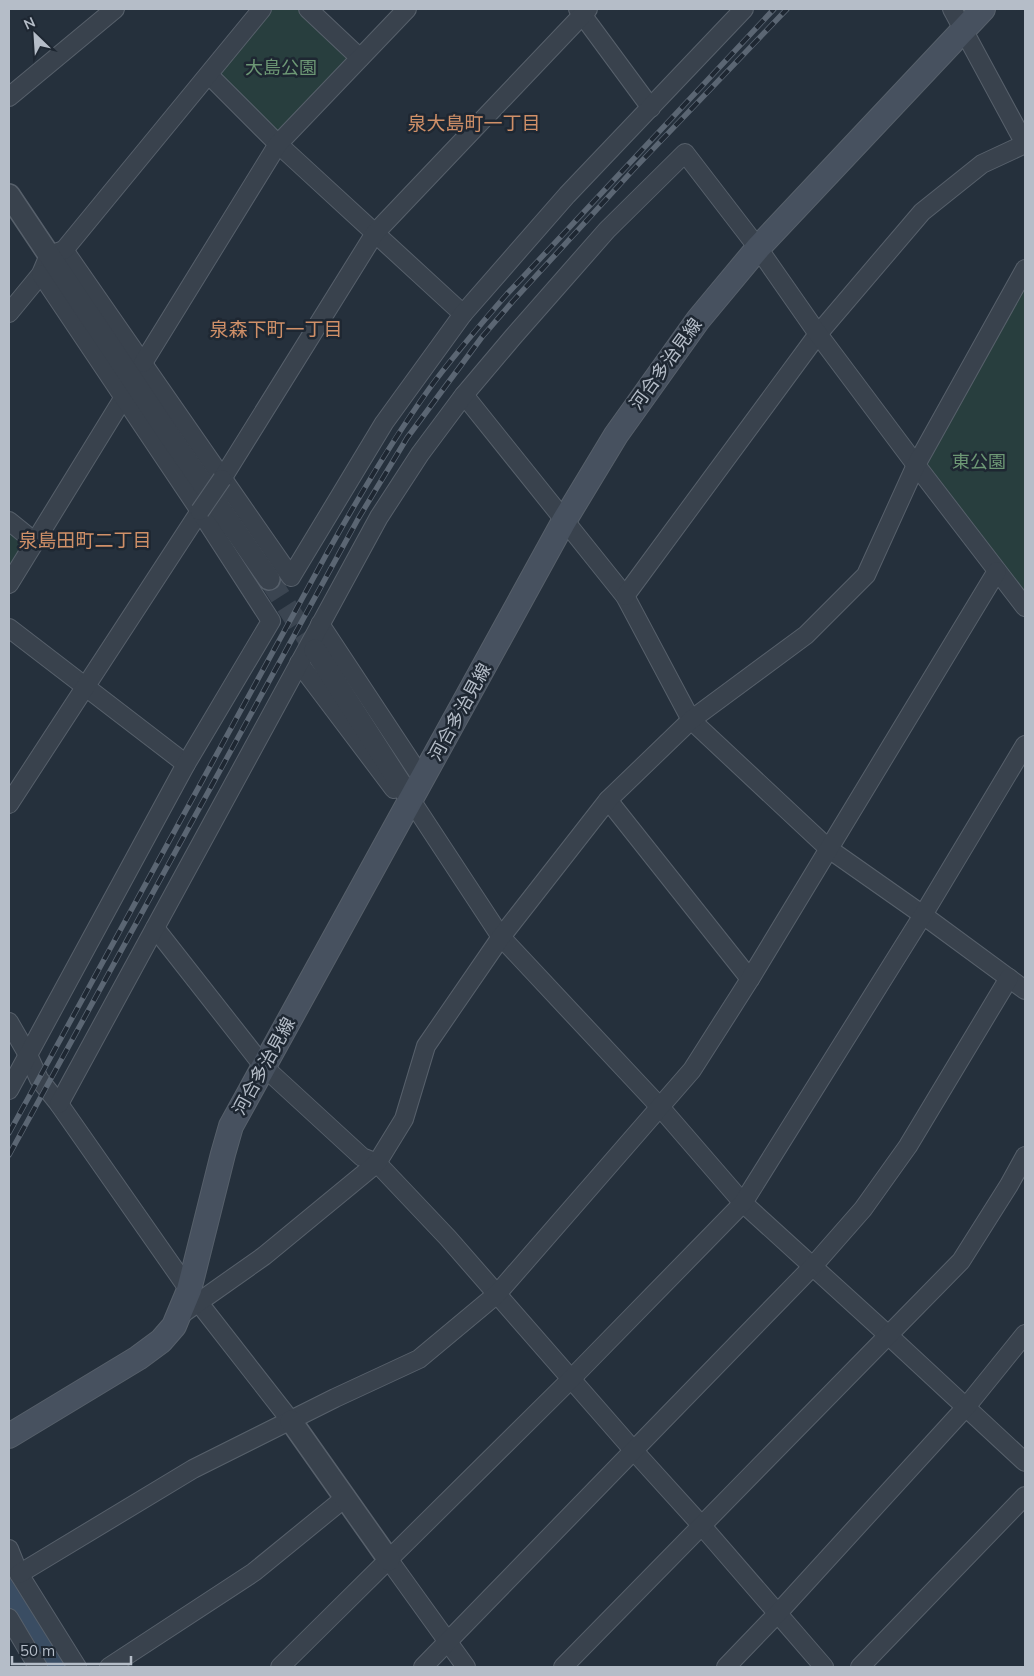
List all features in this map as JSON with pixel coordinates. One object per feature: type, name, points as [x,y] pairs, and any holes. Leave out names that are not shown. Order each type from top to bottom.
[{"type":"main road","name":"河合多治見線","points":[[9,1436],[138,1358],[161,1341],[194,1297],[222,1154],[231,1126],[564,521],[616,435],[654,379],[698,320],[758,248],[982,9]]},
{"type":"street","points":[[9,97],[115,9]]},
{"type":"street","points":[[9,313],[51,260],[262,9]]},
{"type":"street","points":[[308,9],[360,58]]},
{"type":"street","points":[[142,363],[278,144],[407,9]]},
{"type":"street","points":[[51,260],[142,363],[291,577],[384,423],[463,314],[567,195],[744,9]]},
{"type":"street","points":[[625,596],[818,334],[922,212],[982,164],[1025,144],[952,9]]},
{"type":"street","points":[[9,804],[222,479],[375,234],[583,11],[651,108]]},
{"type":"street","points":[[208,75],[278,144],[463,314]]},
{"type":"street","points":[[59,1104],[307,657],[320,624],[379,517],[420,454],[464,395],[513,336],[607,230],[685,153],[758,248],[818,334],[916,465],[1025,607]]},
{"type":"street","points":[[9,195],[172,439],[269,579]]},
{"type":"street","points":[[9,1090],[186,764],[271,621],[124,397],[51,260]]},
{"type":"street","points":[[194,1297],[264,1256],[376,1163],[404,1119],[426,1046],[501,937],[608,800],[691,720],[806,635],[866,575],[916,465],[1025,269]]},
{"type":"street","points":[[464,395],[625,596],[691,720],[829,849],[923,914],[1025,990]]},
{"type":"street","points":[[9,584],[124,397]]},
{"type":"street","points":[[9,521],[35,542]]},
{"type":"street","points":[[19,1574],[193,1469],[334,1398],[419,1359],[497,1294],[692,1070],[750,979],[997,571]]},
{"type":"street","points":[[320,624],[414,796],[501,937],[660,1107],[743,1203],[1025,1462]]},
{"type":"street","points":[[9,628],[186,764]]},
{"type":"street","points":[[307,657],[414,796]]},
{"type":"street","points":[[280,1667],[572,1379],[743,1203],[923,914],[1025,745]]},
{"type":"street","points":[[608,800],[750,979]]},
{"type":"street","points":[[155,928],[264,1067],[362,1157],[376,1163],[448,1238],[824,1667]]},
{"type":"street","points":[[423,1667],[813,1266],[863,1209],[908,1146],[1009,978]]},
{"type":"street","points":[[9,1022],[39,1079],[59,1104],[194,1297],[291,1421],[466,1667]]},
{"type":"street","points":[[563,1667],[961,1261],[1025,1156]]},
{"type":"street","points":[[726,1667],[778,1613],[966,1407],[1025,1334]]},
{"type":"street","points":[[860,1667],[1025,1496]]},
{"type":"street","points":[[109,1667],[254,1572],[346,1498]]},
{"type":"street","points":[[9,1549],[19,1574],[76,1667]]},
{"type":"street","points":[[9,1618],[38,1667]]},
{"type":"green space","name":"大島公園","points":[[271,9],[299,9],[347,54],[348,62],[284,130],[276,131],[218,74]]},
{"type":"green space","name":"東公園","points":[[1025,284],[1025,593],[927,471],[927,461]]},
{"type":"green space","points":[[9,530],[21,539],[21,548],[9,568]]},
{"type":"waterway","points":[[9,1589],[54,1667]]},
{"type":"tunnel","points":[[269,579],[315,650]]},
{"type":"railway","points":[[9,1133],[326,555],[401,429],[429,389],[507,294],[774,9]]},
{"type":"railway","points":[[9,1155],[358,519],[407,438],[482,337],[513,301],[633,170],[787,9]]},
{"type":"district","name":"泉大島町一丁目","points":[[474,123]]},
{"type":"district","name":"泉森下町一丁目","points":[[276,329]]},
{"type":"district","name":"泉島田町二丁目","points":[[85,540]]}]
